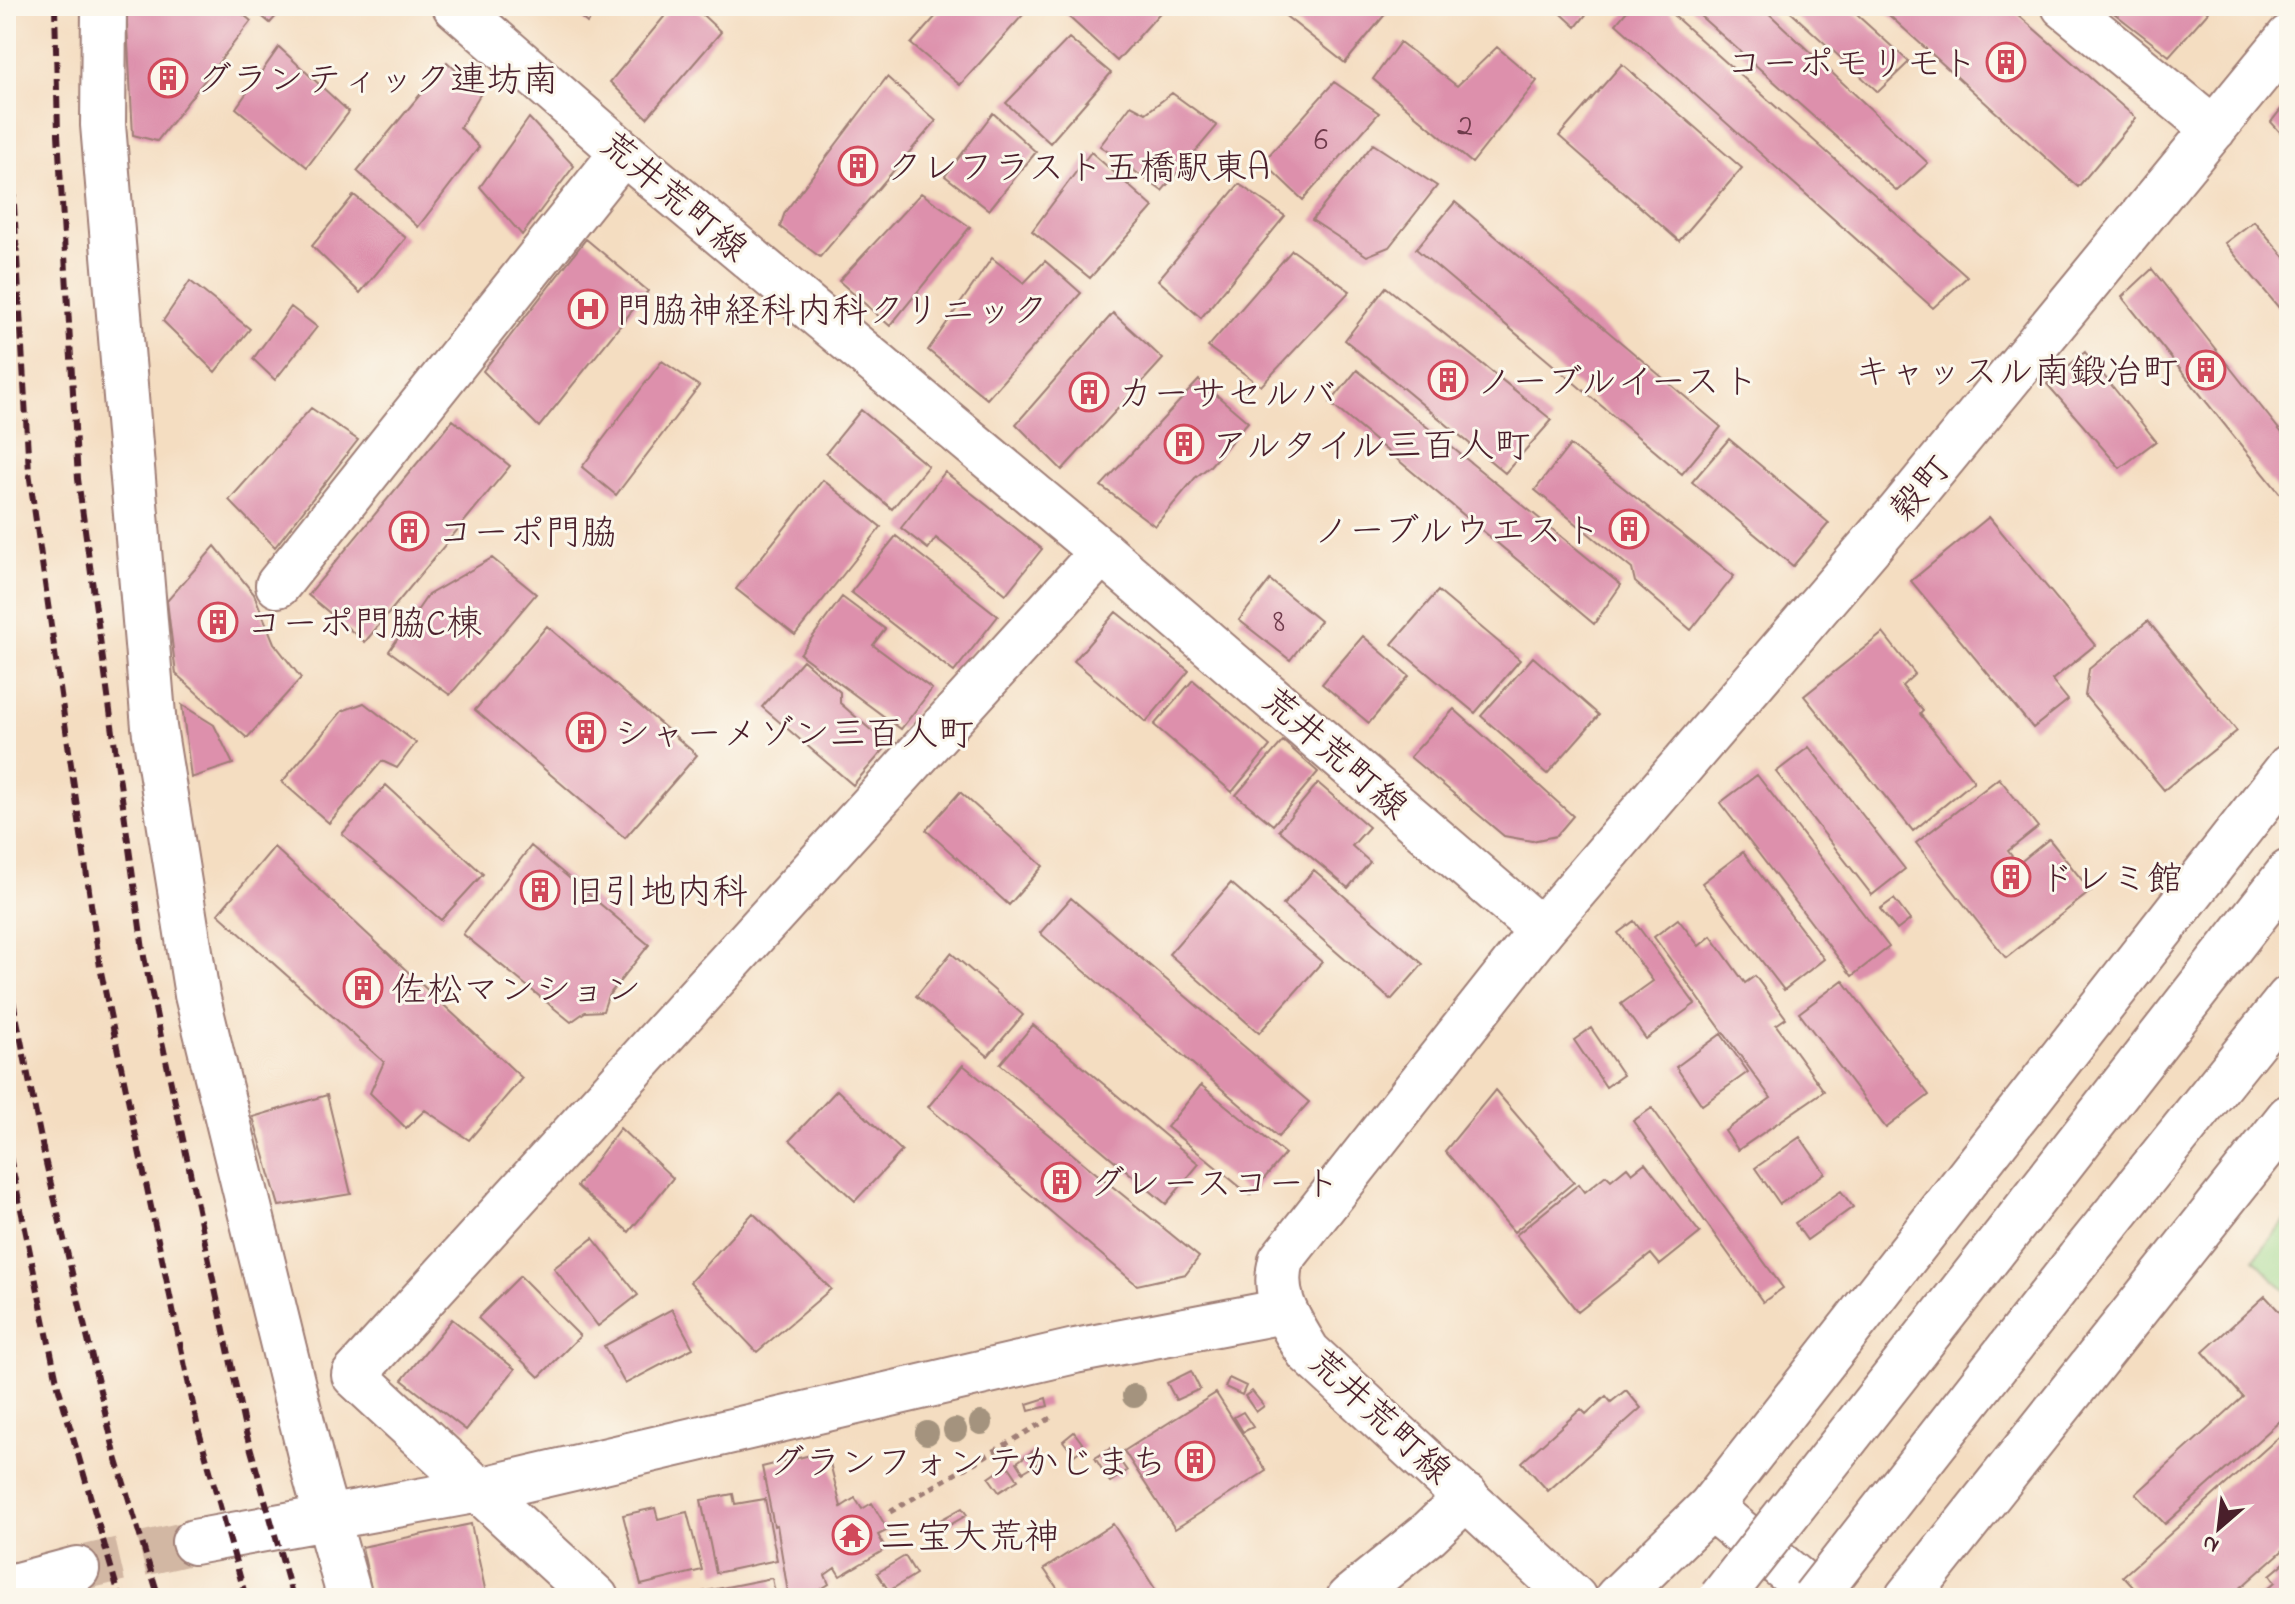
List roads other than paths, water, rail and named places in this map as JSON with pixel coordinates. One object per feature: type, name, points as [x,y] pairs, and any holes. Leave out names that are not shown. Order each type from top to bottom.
[{"type":"street","points":[[104,6],[103,125],[154,727],[197,995],[326,1516],[350,1598]]},
{"type":"street","name":"荒井荒町線","points":[[455,6],[623,152],[1102,552],[1541,930],[1281,1260],[1277,1278],[1284,1311],[1308,1352],[1574,1598]]},
{"type":"street","points":[[2064,6],[2214,129]]},
{"type":"street","name":"穀町","points":[[1541,930],[1900,511],[2289,37]]},
{"type":"street","points":[[278,585],[623,152]]},
{"type":"street","points":[[596,1598],[354,1375],[1102,552]]},
{"type":"street","points":[[1617,1598],[1710,1507],[2289,767]]},
{"type":"street","points":[[1721,1598],[2289,872]]},
{"type":"street","points":[[1814,1598],[2079,1259],[2289,998]]},
{"type":"street","points":[[1907,1598],[2289,1117]]},
{"type":"street","points":[[194,1542],[479,1490],[1075,1351],[1284,1311]]},
{"type":"street","points":[[1349,1598],[1428,1534],[1467,1497]]},
{"type":"street","points":[[1710,1507],[1820,1598]]},
{"type":"street","points":[[6,1588],[77,1569]]},
{"type":"tunnel","points":[[77,1569],[194,1542]]},
{"type":"railway","points":[[12,6],[10,133],[29,472],[100,967],[198,1428],[246,1598]]},
{"type":"railway","points":[[55,6],[58,134],[78,479],[144,957],[245,1429],[293,1598]]},
{"type":"railway","points":[[6,966],[45,1159],[115,1454],[159,1598]]},
{"type":"railway","points":[[6,1138],[58,1386],[120,1598]]},
{"type":"place","name":"コーポモリモト","points":[[2006,62]]},
{"type":"place","name":"グランティック連坊南","points":[[168,78]]},
{"type":"place","name":"クレフラスト五橋駅東A","points":[[858,166]]},
{"type":"place","name":"門脇神経科内科クリニック","points":[[588,309]]},
{"type":"place","name":"キャッスル南鍛冶町","points":[[2206,370]]},
{"type":"place","name":"ノーブルイースト","points":[[1448,380]]},
{"type":"place","name":"カーサセルバ","points":[[1089,392]]},
{"type":"place","name":"アルタイル三百人町","points":[[1184,444]]},
{"type":"place","name":"ノーブルウエスト","points":[[1629,529]]},
{"type":"place","name":"コーポ門脇","points":[[409,531]]},
{"type":"place","name":"コーポ門脇C棟","points":[[218,622]]},
{"type":"place","name":"シャーメゾン三百人町","points":[[586,732]]},
{"type":"place","name":"ドレミ館","points":[[2011,877]]},
{"type":"place","name":"旧引地内科","points":[[540,890]]},
{"type":"place","name":"佐松マンション","points":[[363,988]]},
{"type":"place","name":"グレースコート","points":[[1061,1182]]},
{"type":"place","name":"グランフォンテかじまち","points":[[1195,1461]]},
{"type":"place","name":"三宝大荒神","points":[[852,1535]]}]
